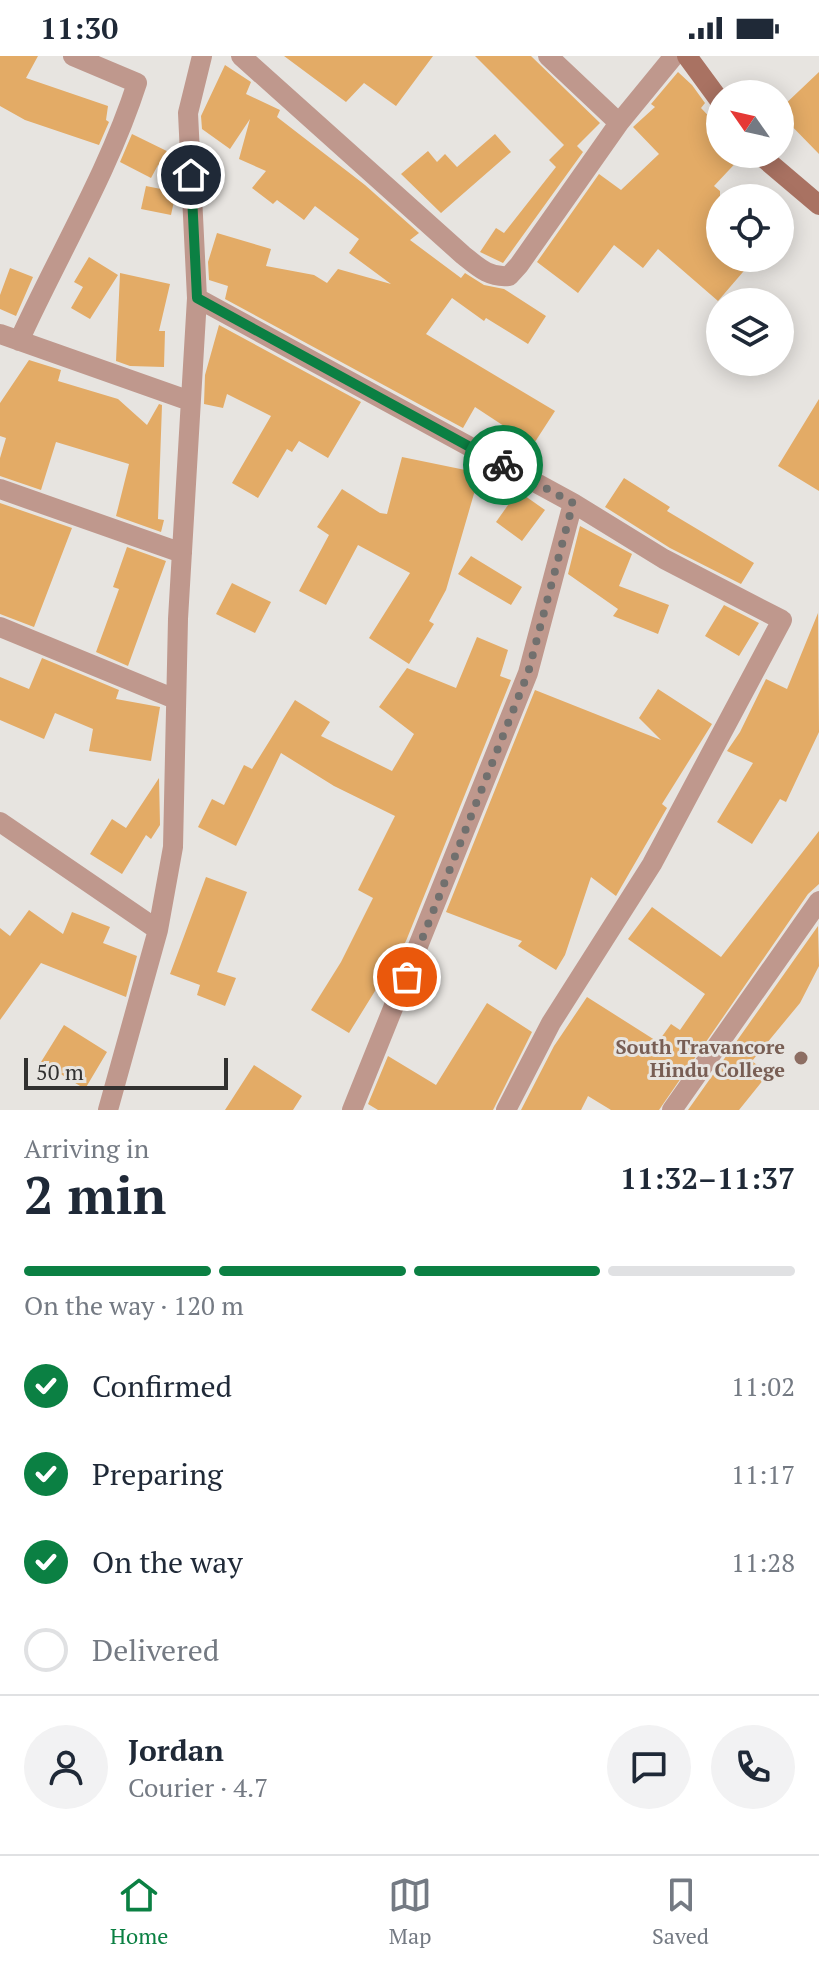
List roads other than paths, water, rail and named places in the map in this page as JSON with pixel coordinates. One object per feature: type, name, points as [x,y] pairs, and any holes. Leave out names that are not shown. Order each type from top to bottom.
[{"type":"main road","points":[[687,56],[706,82]]},
{"type":"main road","points":[[775,168],[819,205]]},
{"type":"street","points":[[73,56],[137,83],[101,175],[9,338],[190,401]]},
{"type":"street","points":[[108,1110],[158,930],[173,847],[175,699],[197,298],[188,113],[202,56]]},
{"type":"street","points":[[241,56],[463,255],[481,270],[497,277],[509,276],[519,265],[619,123],[674,56]]},
{"type":"street","points":[[548,56],[619,123]]},
{"type":"street","points":[[197,298],[573,503],[664,559],[782,620],[652,864],[551,1023],[506,1110]]},
{"type":"street","points":[[0,489],[182,553]]},
{"type":"street","points":[[352,1110],[528,673],[573,503]]},
{"type":"street","points":[[0,627],[175,699]]},
{"type":"street","points":[[0,822],[158,930]]},
{"type":"street","points":[[672,1110],[819,901]]},
{"type":"place","name":"South Travancore Hindu College","points":[[801,1058]]}]
